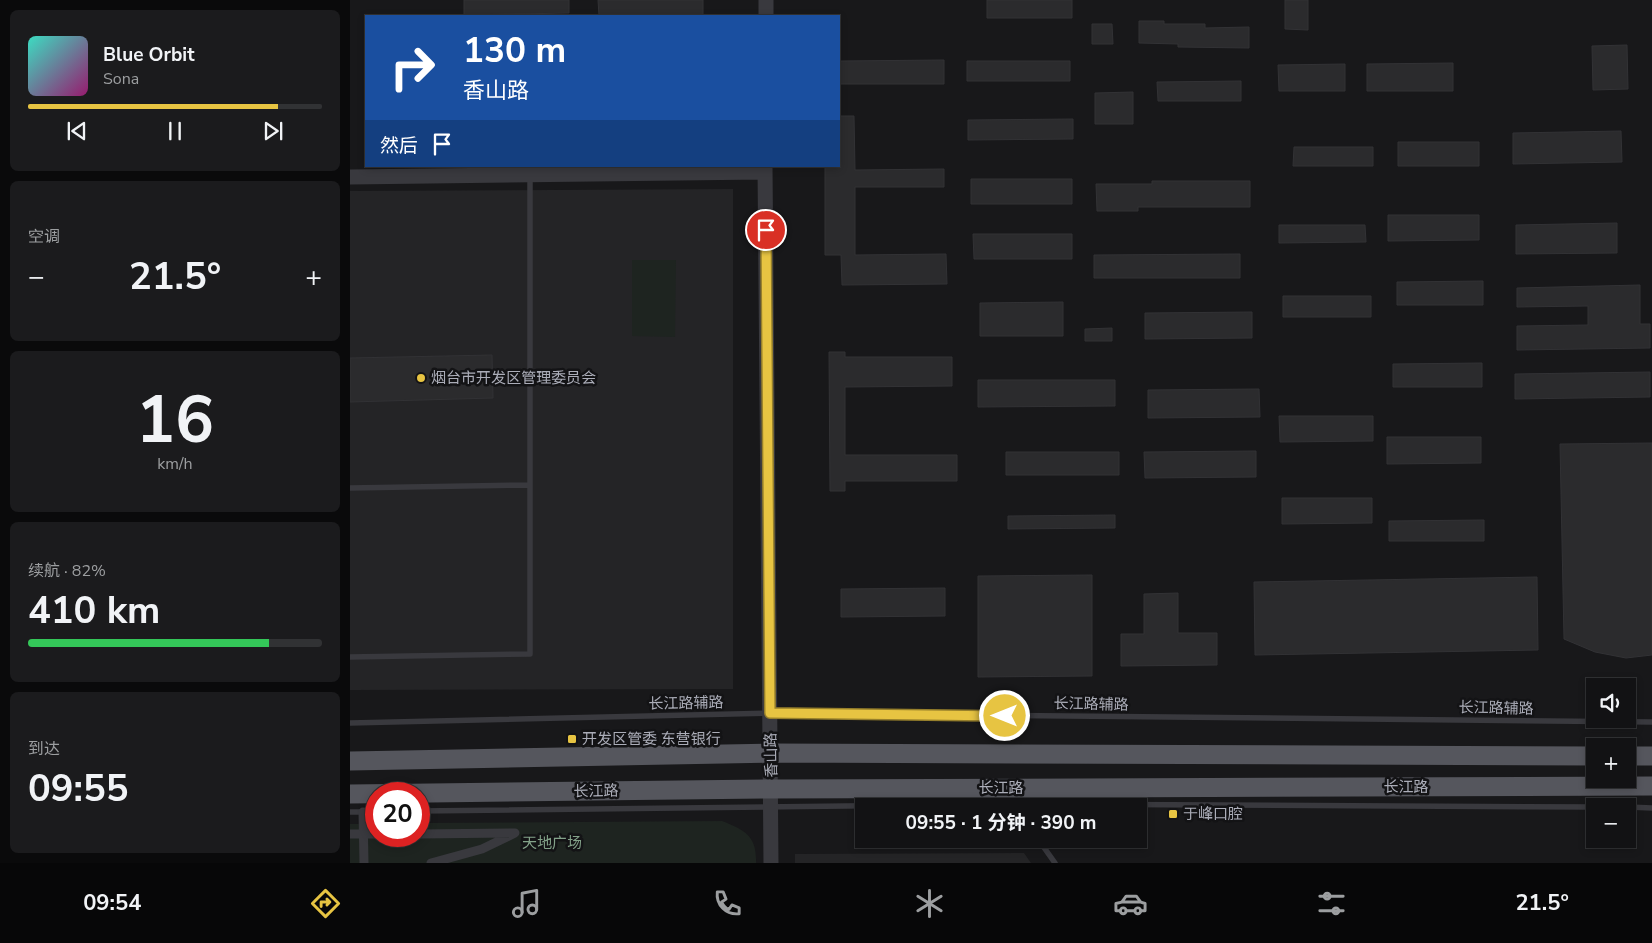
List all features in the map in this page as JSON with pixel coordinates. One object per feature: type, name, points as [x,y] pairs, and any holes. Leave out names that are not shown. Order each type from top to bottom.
[{"type":"main road","points":[[350,761],[771,753],[1586,756]]},
{"type":"main road","points":[[1636,756],[1652,756]]},
{"type":"main road","name":"长江路","points":[[350,794],[771,798],[1652,786]]},
{"type":"street","points":[[766,0],[766,15]]},
{"type":"street","points":[[350,177],[766,169]]},
{"type":"street","name":"香山路","points":[[766,169],[771,863]]},
{"type":"street","points":[[363,812],[364,863]]},
{"type":"street","points":[[430,834],[515,833],[482,849],[432,863]]},
{"type":"street","points":[[350,834],[365,834]]},
{"type":"lane","points":[[350,657],[530,654],[530,175]]},
{"type":"lane","points":[[350,488],[530,485]]},
{"type":"lane","name":"长江路辅路","points":[[350,723],[770,713],[1652,722]]},
{"type":"lane","points":[[430,812],[771,798],[855,800]]},
{"type":"lane","points":[[1147,805],[1586,807]]},
{"type":"lane","points":[[1636,808],[1652,808]]},
{"type":"lane","points":[[350,812],[363,812]]},
{"type":"lane","points":[[1044,848],[1055,863]]},
{"type":"shaded area","points":[[733,189],[733,689],[350,690],[350,191]]},
{"type":"shaded area","points":[[1024,853],[1031,863],[795,863],[795,854]]},
{"type":"green space","points":[[632,260],[676,260],[675,337],[632,336]]},
{"type":"green space","name":"天地广场","points":[[722,821],[748,835],[754,846],[756,863],[350,863],[350,824],[365,824],[365,847],[430,847],[430,823]]},
{"type":"building","points":[[464,0],[569,0],[569,13],[464,15]]},
{"type":"building","points":[[598,0],[703,0],[703,15],[599,15]]},
{"type":"building","points":[[987,0],[1072,0],[1072,18],[987,18]]},
{"type":"building","points":[[1285,0],[1308,0],[1308,30],[1285,29]]},
{"type":"building","points":[[1139,21],[1164,21],[1164,24],[1205,24],[1205,28],[1249,27],[1249,48],[1178,47],[1178,44],[1139,43]]},
{"type":"building","points":[[1092,24],[1112,24],[1113,44],[1092,44]]},
{"type":"building","points":[[1627,45],[1628,89],[1593,90],[1592,46]]},
{"type":"building","points":[[944,60],[944,84],[840,84],[840,61]]},
{"type":"building","points":[[967,61],[1070,61],[1070,81],[967,81]]},
{"type":"building","points":[[1453,63],[1453,91],[1367,91],[1367,64]]},
{"type":"building","points":[[1345,64],[1345,91],[1279,91],[1278,65]]},
{"type":"building","points":[[1241,81],[1241,101],[1158,101],[1157,82]]},
{"type":"building","points":[[1133,92],[1133,124],[1095,124],[1095,93]]},
{"type":"building","points":[[840,116],[854,116],[855,170],[944,169],[944,187],[855,187],[855,255],[946,254],[947,284],[842,285],[841,255],[825,255],[825,167],[840,167]]},
{"type":"building","points":[[1073,119],[1073,139],[968,140],[968,120]]},
{"type":"building","points":[[1621,131],[1622,162],[1513,164],[1513,133]]},
{"type":"building","points":[[1398,142],[1479,142],[1479,166],[1398,166]]},
{"type":"building","points":[[1294,147],[1373,147],[1373,166],[1293,166]]},
{"type":"building","points":[[971,179],[1072,179],[1072,204],[971,204]]},
{"type":"building","points":[[1152,181],[1250,181],[1250,207],[1138,207],[1138,211],[1097,211],[1096,184],[1152,184]]},
{"type":"building","points":[[1388,215],[1479,215],[1479,240],[1388,241]]},
{"type":"building","points":[[1617,223],[1617,253],[1516,254],[1516,225]]},
{"type":"building","points":[[1279,225],[1365,225],[1366,242],[1279,243]]},
{"type":"building","points":[[973,234],[1072,234],[1072,259],[974,259]]},
{"type":"building","points":[[1240,254],[1240,278],[1094,278],[1094,255]]},
{"type":"building","points":[[1483,281],[1483,305],[1397,305],[1397,282]]},
{"type":"building","points":[[1640,285],[1640,324],[1650,324],[1650,348],[1517,350],[1517,326],[1588,325],[1588,306],[1517,307],[1517,288]]},
{"type":"building","points":[[1283,296],[1371,296],[1371,317],[1283,317]]},
{"type":"building","points":[[1063,302],[1063,336],[980,336],[980,303]]},
{"type":"building","points":[[1252,312],[1252,338],[1145,339],[1145,313]]},
{"type":"building","points":[[1112,328],[1112,341],[1085,341],[1085,329]]},
{"type":"building","points":[[829,352],[845,352],[845,357],[952,357],[952,386],[845,387],[845,455],[957,455],[957,481],[845,481],[845,491],[830,491]]},
{"type":"building","name":"烟台市开发区管理委员会","points":[[492,355],[493,398],[350,402],[350,358]]},
{"type":"building","points":[[1482,363],[1482,387],[1393,387],[1393,364]]},
{"type":"building","points":[[1650,372],[1650,397],[1515,399],[1515,374]]},
{"type":"building","points":[[978,380],[1115,380],[1115,406],[978,407]]},
{"type":"building","points":[[1259,389],[1260,417],[1148,418],[1148,390]]},
{"type":"building","points":[[1279,416],[1373,416],[1373,441],[1280,442]]},
{"type":"building","points":[[1387,437],[1481,437],[1481,463],[1387,464]]},
{"type":"building","points":[[1652,443],[1652,655],[1626,658],[1595,652],[1564,639],[1560,444]]},
{"type":"building","points":[[1256,451],[1256,477],[1145,478],[1144,452]]},
{"type":"building","points":[[1006,452],[1119,452],[1119,475],[1006,475]]},
{"type":"building","points":[[1282,498],[1372,498],[1372,523],[1282,524]]},
{"type":"building","points":[[1115,515],[1115,528],[1008,529],[1008,516]]},
{"type":"building","points":[[1484,520],[1484,541],[1389,541],[1389,521]]},
{"type":"building","points":[[1092,575],[1092,676],[978,677],[978,576]]},
{"type":"building","points":[[1537,577],[1538,650],[1255,655],[1254,582]]},
{"type":"building","points":[[945,588],[945,616],[841,617],[841,589]]},
{"type":"building","points":[[1178,593],[1178,633],[1217,633],[1217,665],[1121,666],[1121,634],[1144,634],[1144,594]]},
{"type":"place","name":"烟台市开发区管理委员会","points":[[421,378]]},
{"type":"place","name":"开发区管委 东营银行","points":[[572,739]]},
{"type":"place","name":"于峰口腔","points":[[1173,814]]},
{"type":"route","points":[[766,230],[770,713],[1005,716]]}]
